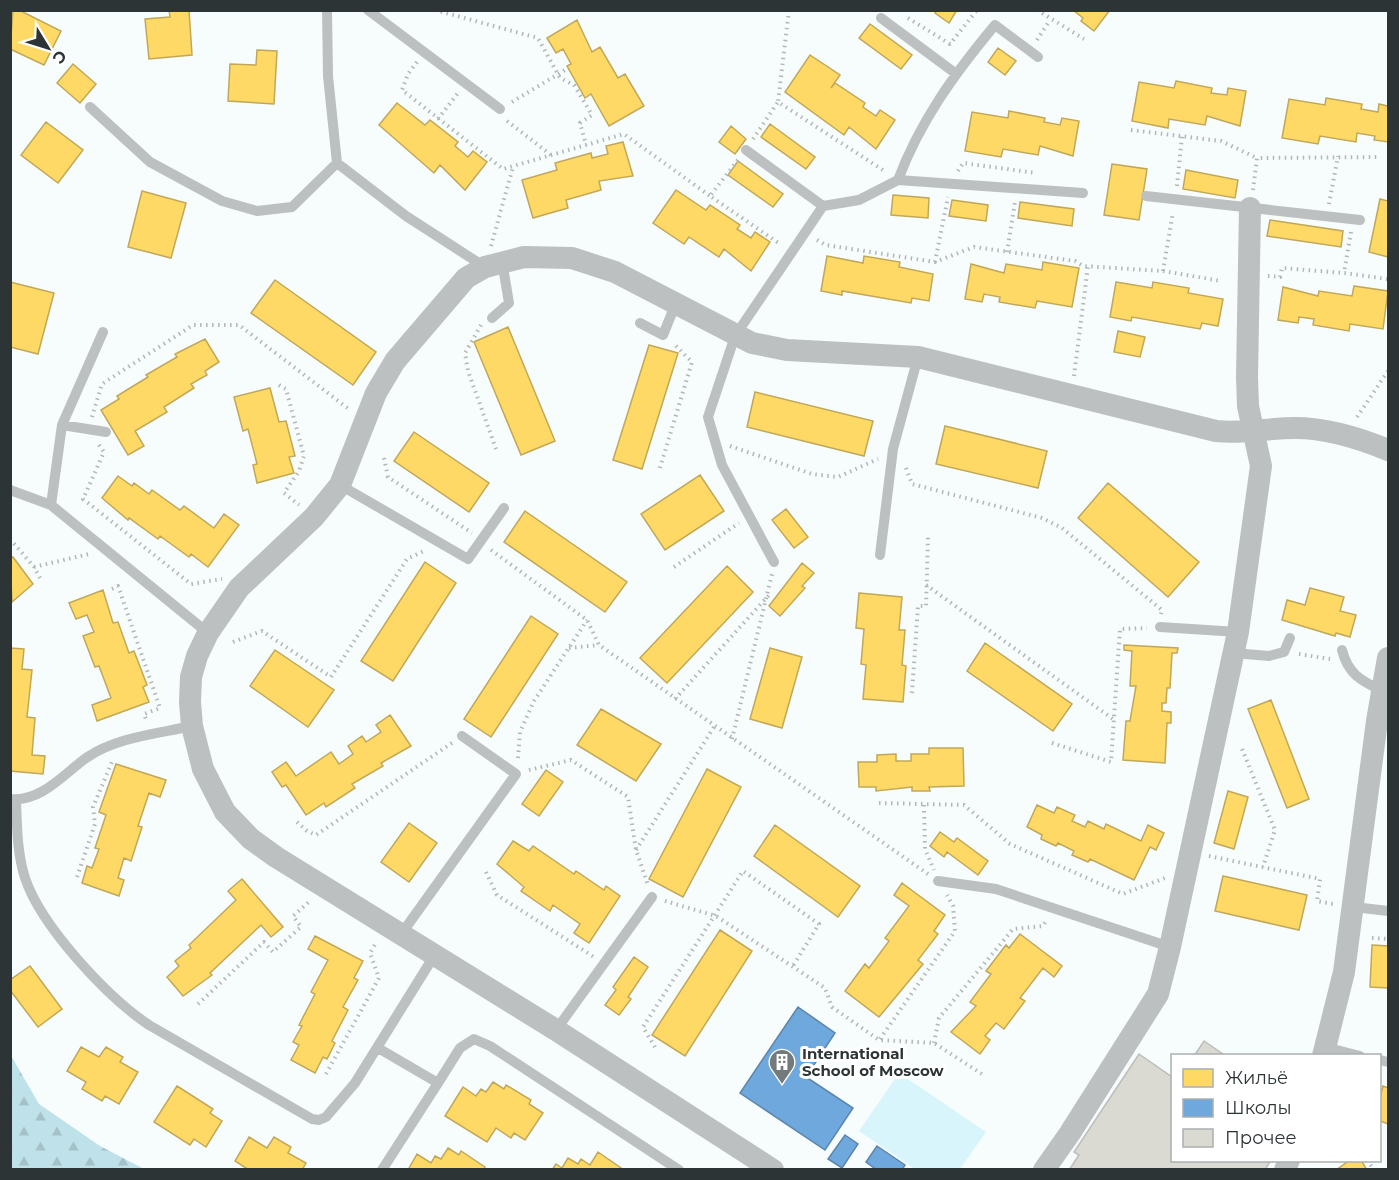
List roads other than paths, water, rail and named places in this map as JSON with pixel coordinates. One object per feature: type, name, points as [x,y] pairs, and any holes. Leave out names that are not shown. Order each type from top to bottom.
[{"type":"street","points":[[1044,1170],[1158,994],[1191,852],[1235,642],[1261,466],[1253,431],[1247,377],[1250,208]]},
{"type":"street","points":[[773,1170],[251,838],[225,812],[203,769],[192,726],[191,677],[208,633],[239,588],[314,517],[340,484],[376,393],[395,361],[466,278],[494,264],[551,256],[572,258],[615,272],[752,343],[787,350],[918,357],[1216,431],[1311,428],[1345,435],[1389,450]]},
{"type":"street","points":[[1324,1051],[1344,972],[1383,722],[1383,691],[1389,658]]},
{"type":"lane","points":[[327,10],[328,76],[337,162],[406,216],[494,264],[509,303],[492,318]]},
{"type":"lane","points":[[368,10],[500,109]]},
{"type":"lane","points":[[881,18],[955,73]]},
{"type":"lane","points":[[898,180],[912,143],[955,73],[995,25],[1034,54]]},
{"type":"lane","points":[[90,107],[150,162],[222,201],[258,211],[292,207],[337,162]]},
{"type":"lane","points":[[746,150],[822,206],[859,200],[898,180],[1083,193]]},
{"type":"lane","points":[[1146,196],[1356,220]]},
{"type":"lane","points":[[774,561],[722,465],[708,417],[735,336],[822,206]]},
{"type":"lane","points":[[640,323],[663,335],[676,303]]},
{"type":"lane","points":[[51,505],[62,425],[103,332]]},
{"type":"lane","points":[[880,555],[892,461],[918,357]]},
{"type":"lane","points":[[62,425],[106,432]]},
{"type":"lane","points":[[340,484],[468,559],[504,508]]},
{"type":"lane","points":[[10,490],[51,505],[208,633]]},
{"type":"lane","points":[[1160,627],[1235,642],[1269,656],[1284,652],[1290,638]]},
{"type":"lane","points":[[1342,650],[1345,662],[1357,678],[1383,691]]},
{"type":"lane","points":[[192,726],[125,740],[103,748],[52,786],[35,795],[13,800],[21,860],[32,895],[84,967],[131,1013],[312,1119],[320,1120],[326,1117],[355,1083],[434,956]]},
{"type":"lane","points":[[394,929],[516,774],[462,736]]},
{"type":"lane","points":[[938,881],[996,889],[1170,947]]},
{"type":"lane","points":[[556,1030],[652,897]]},
{"type":"lane","points":[[1354,907],[1389,911]]},
{"type":"lane","points":[[382,1170],[460,1048],[474,1039],[490,1046],[679,1170]]},
{"type":"lane","points":[[378,1048],[438,1083]]},
{"type":"lane","points":[[1324,1051],[1346,1054]]},
{"type":"place","name":"International School of Moscow","points":[[782,1085]]}]
